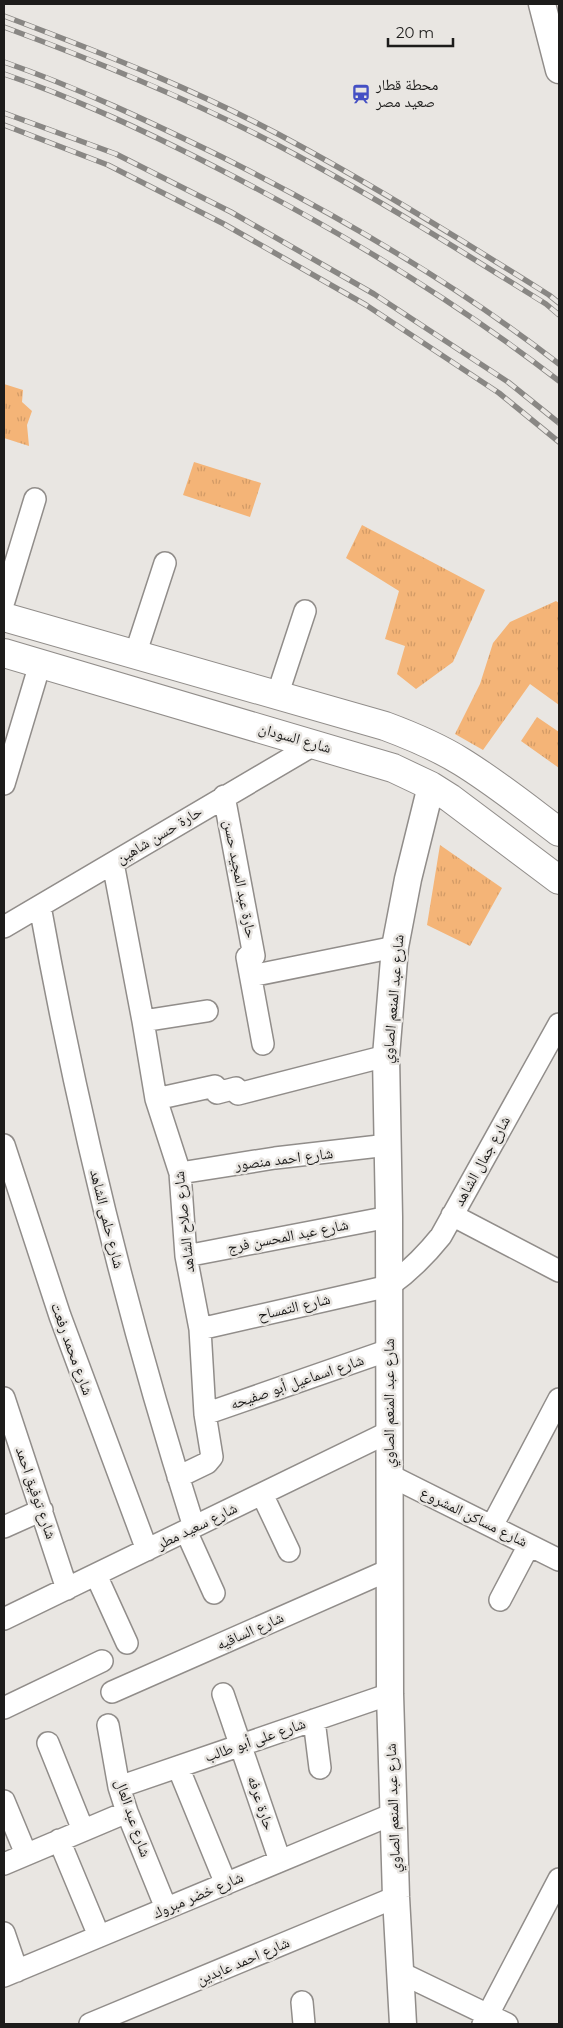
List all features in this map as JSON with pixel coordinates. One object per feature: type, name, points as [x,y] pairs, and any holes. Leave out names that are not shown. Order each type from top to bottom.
[{"type":"main road","points":[[4,617],[385,726],[435,746],[481,774],[559,832]]},
{"type":"main road","name":"شارع السودان","points":[[4,653],[393,768],[431,786],[468,810],[559,880]]},
{"type":"street","points":[[542,4],[559,70]]},
{"type":"street","points":[[4,601],[35,499]]},
{"type":"street","points":[[135,655],[165,563]]},
{"type":"street","points":[[278,696],[304,611]]},
{"type":"street","points":[[4,784],[40,664]]},
{"type":"street","name":"حارة حسن شاهين","points":[[4,927],[315,744]]},
{"type":"street","name":"شارع عبد المنعم الصاوي","points":[[403,2024],[396,1898],[390,1694],[390,1350],[386,1056],[395,947],[408,879],[431,786]]},
{"type":"street","name":"حارة عبد المجيد حسن","points":[[224,796],[254,956],[247,957],[263,1044]]},
{"type":"street","name":"شارع صلاح الشاهد","points":[[121,858],[143,1021],[156,1099],[180,1172],[186,1256],[200,1329],[205,1414],[212,1457],[207,1463],[178,1477]]},
{"type":"street","name":"شارع حلمى الشاهد","points":[[40,906],[53,979],[100,1194],[137,1336],[178,1477],[190,1529],[214,1593]]},
{"type":"street","points":[[251,976],[395,947]]},
{"type":"street","points":[[143,1021],[207,1011]]},
{"type":"street","name":"شارع جمال الشاهد","points":[[389,1286],[410,1271],[426,1255],[440,1236],[559,1024]]},
{"type":"street","points":[[156,1099],[215,1086],[217,1092],[236,1088],[238,1094],[386,1056]]},
{"type":"street","name":"شارع محمد رفعت","points":[[4,1145],[60,1316],[147,1550]]},
{"type":"street","name":"شارع احمد منصور","points":[[180,1172],[275,1158],[388,1145]]},
{"type":"street","points":[[452,1215],[559,1272]]},
{"type":"street","name":"شارع عبد المحسن فرج","points":[[186,1256],[389,1217]]},
{"type":"street","name":"شارع التمساح","points":[[200,1329],[389,1286]]},
{"type":"street","name":"شارع اسماعيل أبو صفيحه","points":[[205,1414],[390,1350]]},
{"type":"street","name":"شارع توفيق احمد","points":[[4,1398],[68,1589]]},
{"type":"street","points":[[492,1526],[559,1399]]},
{"type":"street","name":"شارع سعيد مطر","points":[[4,1619],[389,1432]]},
{"type":"street","name":"شارع مساكن المشروع","points":[[389,1475],[559,1560]]},
{"type":"street","points":[[262,1494],[289,1551]]},
{"type":"street","points":[[4,1527],[42,1510]]},
{"type":"street","points":[[500,1600],[529,1545]]},
{"type":"street","name":"شارع الساقيه","points":[[112,1692],[389,1570]]},
{"type":"street","points":[[96,1575],[127,1643]]},
{"type":"street","points":[[4,1708],[102,1661]]},
{"type":"street","name":"حارة عرفه","points":[[223,1694],[242,1745],[280,1861]]},
{"type":"street","name":"شارع على أبو طالب","points":[[120,1787],[390,1694]]},
{"type":"street","points":[[314,1720],[320,1768]]},
{"type":"street","name":"شارع عبد العال","points":[[108,1725],[120,1787],[166,1908]]},
{"type":"street","points":[[48,1743],[83,1830]]},
{"type":"street","points":[[178,1767],[226,1884]]},
{"type":"street","points":[[4,1801],[26,1854]]},
{"type":"street","points":[[4,1864],[128,1812]]},
{"type":"street","name":"شارع خضر مبروك","points":[[10,1973],[393,1814]]},
{"type":"street","points":[[60,1840],[99,1936]]},
{"type":"street","points":[[485,2019],[559,1879]]},
{"type":"street","name":"شارع احمد عابدين","points":[[90,2024],[396,1898]]},
{"type":"street","points":[[4,1933],[10,1973]]},
{"type":"street","points":[[399,1972],[485,2019],[507,2024]]},
{"type":"street","points":[[302,2002],[304,2024]]},
{"type":"green space","points":[[4,384],[23,390],[22,402],[32,411],[27,425],[29,446],[4,438]]},
{"type":"green space","points":[[194,462],[261,483],[250,517],[183,495]]},
{"type":"green space","points":[[362,525],[485,590],[453,662],[416,689],[397,674],[405,646],[385,639],[399,591],[346,558]]},
{"type":"green space","points":[[556,601],[559,603],[559,705],[530,684],[483,750],[455,734],[480,684],[493,643],[510,622]]},
{"type":"green space","points":[[537,717],[559,732],[559,768],[521,741]]},
{"type":"green space","points":[[440,845],[502,888],[470,946],[427,925]]},
{"type":"railway","points":[[4,16],[193,92],[266,128],[396,201],[519,276],[559,303]]},
{"type":"railway","points":[[4,27],[153,86],[262,137],[330,173],[454,247],[546,304],[559,315]]},
{"type":"railway","points":[[4,62],[87,94],[141,118],[222,157],[309,203],[438,278],[559,364]]},
{"type":"railway","points":[[4,74],[59,94],[140,130],[307,216],[436,294],[559,381]]},
{"type":"railway","points":[[4,113],[116,154],[231,212],[374,294],[508,382],[559,423]]},
{"type":"railway","points":[[4,125],[108,165],[224,224],[366,305],[499,393],[559,442]]},
{"type":"place","name":"محطة قطار صعيد مصر","points":[[361,94]]}]
